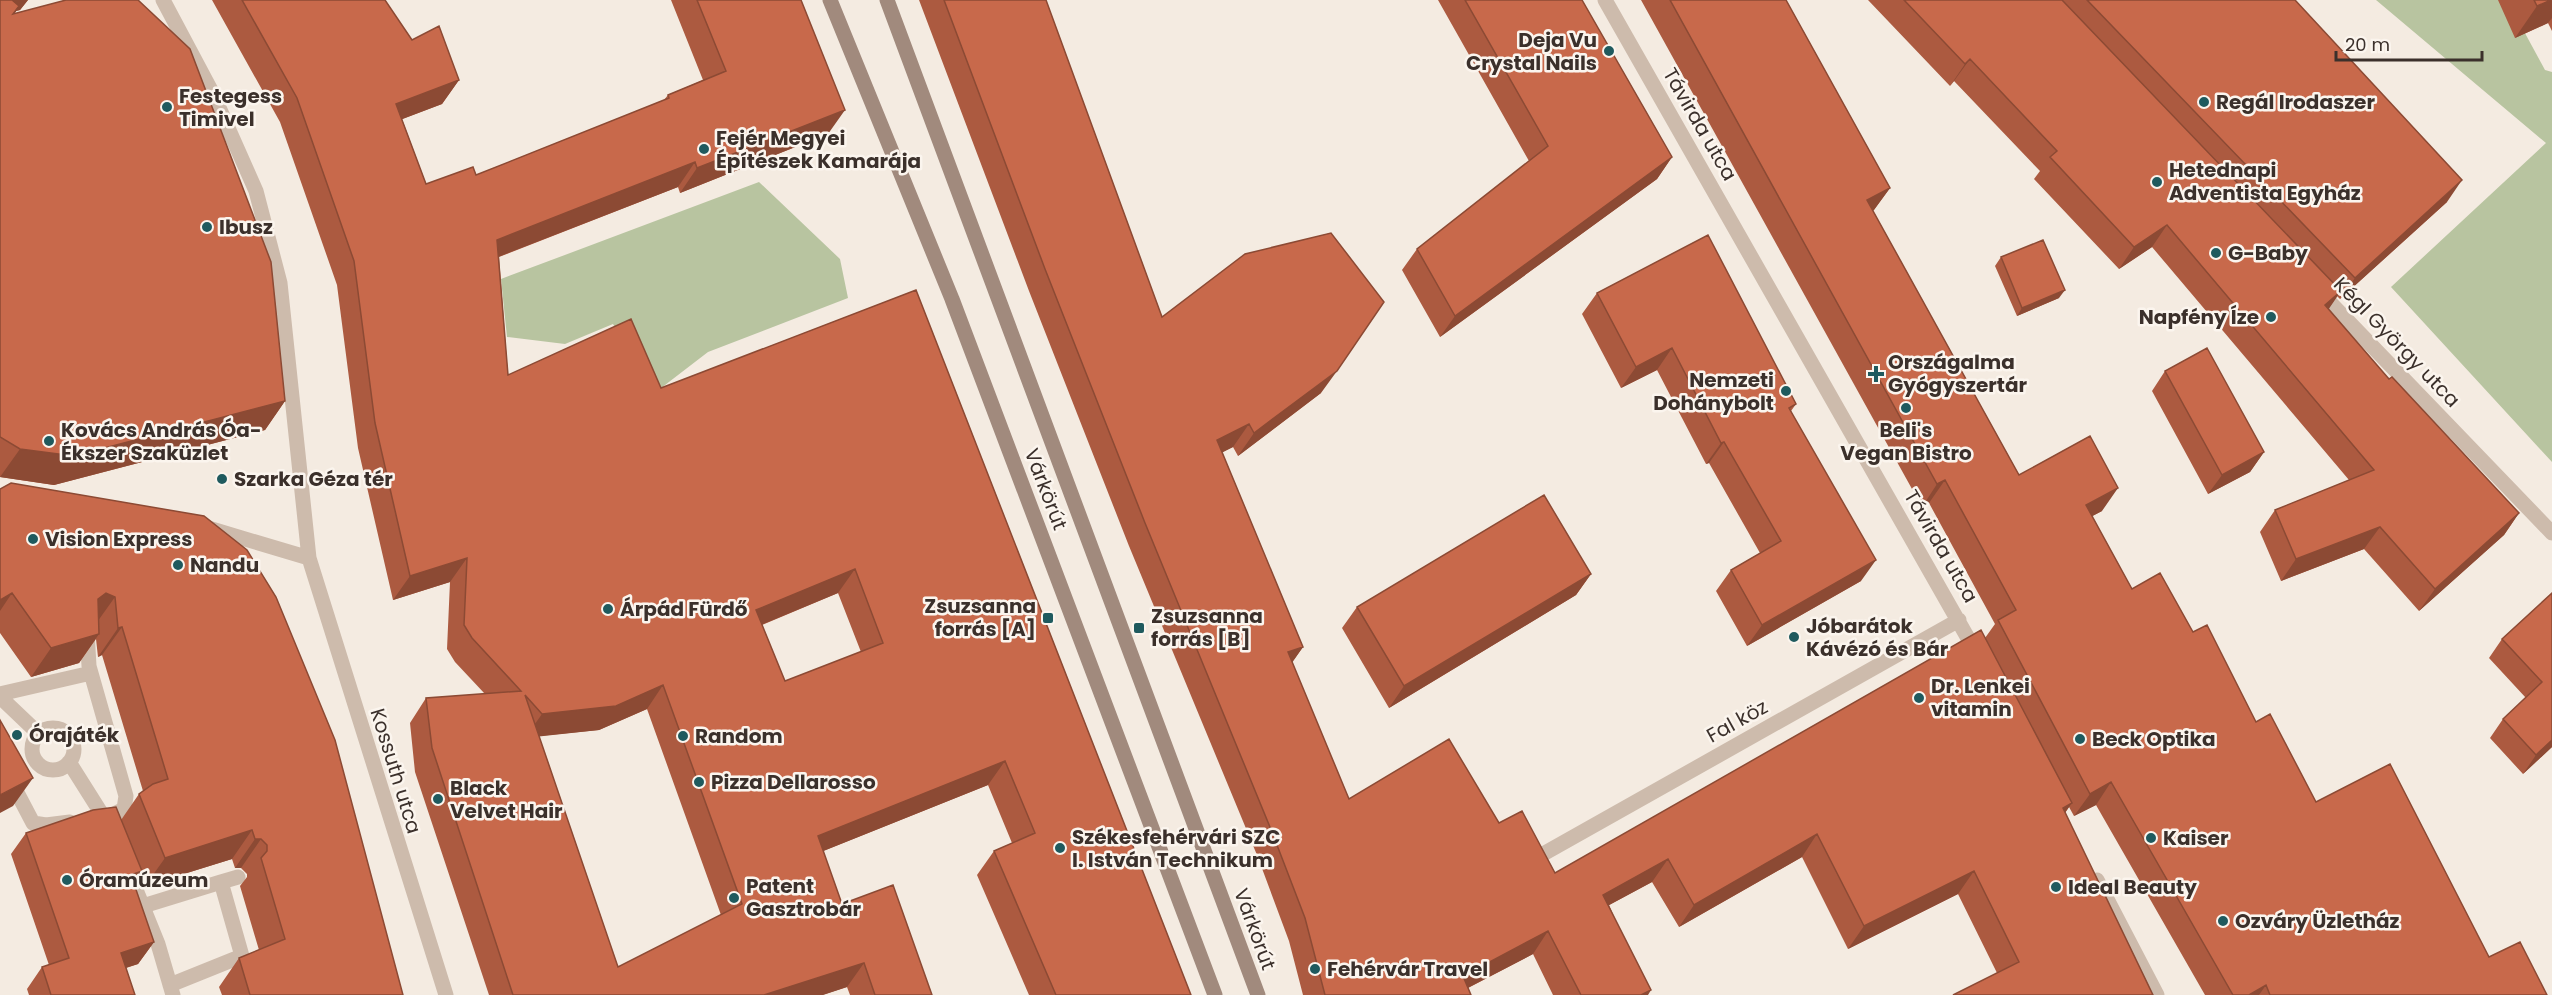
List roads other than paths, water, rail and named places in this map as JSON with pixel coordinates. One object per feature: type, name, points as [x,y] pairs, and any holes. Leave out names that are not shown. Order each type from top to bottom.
[{"type":"street","name":"Kossuth utca","points":[[163,0],[213,94],[256,191],[280,283],[309,558],[446,995]]},
{"type":"street","name":"Várkörút","points":[[830,0],[952,299],[1215,995]]},
{"type":"street","name":"Várkörút","points":[[887,0],[1258,995]]},
{"type":"street","name":"Távirda utca","points":[[1605,0],[1987,672]]},
{"type":"street","name":"Kégl György utca","points":[[2304,276],[2552,533]]},
{"type":"street","points":[[196,524],[309,558]]},
{"type":"street","name":"Fal köz","points":[[1536,858],[1959,620]]},
{"type":"street","points":[[0,760],[33,823],[46,825],[107,818],[124,808],[126,796],[91,673],[87,631]]},
{"type":"street","points":[[0,696],[91,673]]},
{"type":"street","points":[[0,696],[39,734]]},
{"type":"street","points":[[51,728],[64,731],[70,736],[74,749],[69,762],[57,770],[50,770],[38,763],[34,758],[33,745],[39,734],[51,728]]},
{"type":"street","points":[[69,762],[107,818],[158,944],[172,990],[243,956],[221,882]]},
{"type":"street","points":[[2091,870],[2157,995]]},
{"type":"street","points":[[143,906],[238,877]]},
{"type":"place","name":"Deja Vu Crystal Nails","points":[[1609,51]]},
{"type":"place","name":"Regál Irodaszer","points":[[2204,102]]},
{"type":"place","name":"Festegess Timivel","points":[[167,107]]},
{"type":"place","name":"Fejér Megyei Építészek Kamarája","points":[[704,149]]},
{"type":"place","name":"Hetednapi Adventista Egyház","points":[[2157,182]]},
{"type":"place","name":"Ibusz","points":[[207,227]]},
{"type":"place","name":"G-Baby","points":[[2216,253]]},
{"type":"place","name":"Napfény Íze","points":[[2271,317]]},
{"type":"place","name":"Országalma Gyógyszertár","points":[[1876,374]]},
{"type":"place","name":"Nemzeti Dohánybolt","points":[[1786,391]]},
{"type":"place","name":"Beli's Vegan Bistro","points":[[1906,408]]},
{"type":"place","name":"Kovács András Óa- Ékszer Szaküzlet","points":[[49,441]]},
{"type":"place","name":"Szarka Géza tér","points":[[222,479]]},
{"type":"place","name":"Vision Express","points":[[33,539]]},
{"type":"place","name":"Nandu","points":[[178,565]]},
{"type":"place","name":"Árpád Fürdő","points":[[608,609]]},
{"type":"place","name":"Zsuzsanna forrás [A]","points":[[1048,618]]},
{"type":"place","name":"Zsuzsanna forrás [B]","points":[[1139,628]]},
{"type":"place","name":"Jóbarátok Kávézó és Bár","points":[[1794,637]]},
{"type":"place","name":"Dr. Lenkei vitamin","points":[[1919,698]]},
{"type":"place","name":"Órajáték","points":[[17,735]]},
{"type":"place","name":"Random","points":[[683,736]]},
{"type":"place","name":"Beck Optika","points":[[2080,739]]},
{"type":"place","name":"Pizza Dellarosso","points":[[699,782]]},
{"type":"place","name":"Black Velvet Hair","points":[[438,799]]},
{"type":"place","name":"Kaiser","points":[[2151,838]]},
{"type":"place","name":"Székesfehérvári SZC I. István Technikum","points":[[1060,848]]},
{"type":"place","name":"Óramúzeum","points":[[67,880]]},
{"type":"place","name":"Ideal Beauty","points":[[2056,887]]},
{"type":"place","name":"Patent Gasztrobár","points":[[734,898]]},
{"type":"place","name":"Ozváry Üzletház","points":[[2223,921]]},
{"type":"place","name":"Fehérvár Travel","points":[[1315,969]]}]
